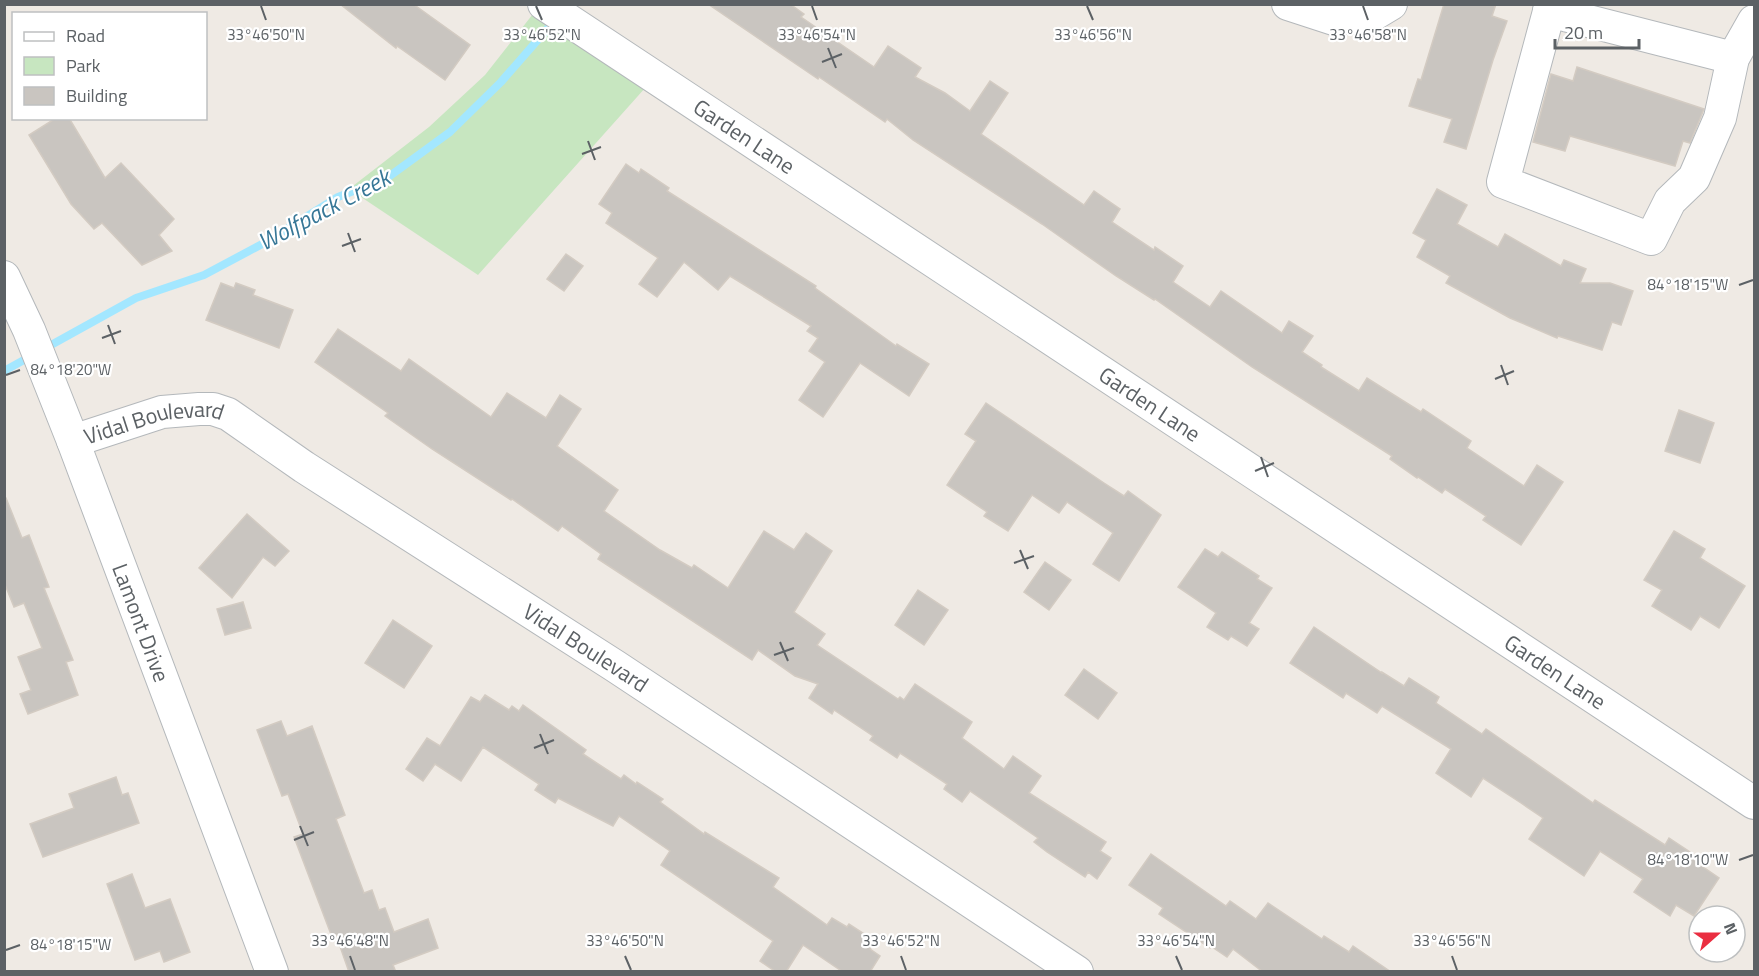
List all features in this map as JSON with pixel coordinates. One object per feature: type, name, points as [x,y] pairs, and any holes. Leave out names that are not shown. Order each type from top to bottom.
[{"type":"street","points":[[1288,4],[1334,19],[1371,16],[1391,4]]},
{"type":"street","points":[[1733,58],[1550,8],[1503,183],[1651,239],[1670,201],[1694,178],[1720,118],[1733,58],[1755,21]]},
{"type":"street","name":"Garden Lane","points":[[555,12],[1755,803]]},
{"type":"street","name":"Lamont Drive","points":[[4,277],[29,330],[73,441],[272,972]]},
{"type":"street","name":"Vidal Boulevard","points":[[73,441],[162,412],[213,409],[228,414],[304,467],[615,666],[1077,972]]},
{"type":"green space","points":[[540,5],[654,78],[478,275],[349,189],[429,127],[485,75]]},
{"type":"building","points":[[340,4],[413,4],[470,45],[445,80],[397,46],[396,48]]},
{"type":"building","points":[[708,4],[790,4],[804,14],[801,17],[874,67],[888,46],[921,68],[915,77],[945,93],[970,111],[990,81],[1008,93],[981,134],[1084,205],[1094,191],[1120,209],[1112,222],[1183,266],[1173,282],[1210,307],[1221,291],[1282,333],[1289,321],[1313,336],[1302,352],[1322,365],[1321,367],[1359,391],[1367,378],[1421,412],[1423,409],[1471,441],[1467,448],[1524,486],[1537,465],[1563,482],[1521,545],[1483,520],[1486,516],[1445,489],[1442,493],[1417,478],[1390,459],[1392,456],[1252,367],[1155,299],[1116,276],[1042,224],[913,140],[887,119],[885,122],[819,77],[818,79]]},
{"type":"building","points":[[1444,4],[1496,4],[1492,16],[1507,21],[1466,149],[1444,142],[1452,119],[1409,106],[1418,79],[1421,80]]},
{"type":"building","points":[[1577,67],[1704,109],[1690,143],[1683,141],[1675,166],[1570,136],[1565,151],[1533,142],[1551,74],[1573,81]]},
{"type":"building","points":[[53,120],[70,120],[105,178],[121,163],[174,219],[159,235],[172,251],[142,265],[102,223],[94,229],[71,204],[29,135]]},
{"type":"building","points":[[626,164],[639,173],[641,169],[669,188],[667,191],[816,286],[815,288],[896,346],[897,344],[929,364],[909,396],[860,363],[823,417],[799,400],[825,362],[809,351],[818,338],[807,331],[811,326],[730,276],[718,290],[684,262],[657,297],[639,284],[658,258],[606,223],[612,213],[599,204]]},
{"type":"building","points":[[1437,189],[1467,205],[1457,224],[1498,247],[1505,234],[1561,266],[1564,260],[1586,269],[1580,283],[1610,283],[1633,291],[1621,325],[1612,322],[1602,350],[1558,336],[1557,338],[1510,318],[1446,283],[1450,276],[1417,257],[1426,240],[1413,233]]},
{"type":"building","points":[[566,254],[583,266],[564,291],[547,279]]},
{"type":"building","points":[[221,283],[234,288],[236,283],[255,290],[253,295],[293,310],[279,348],[206,320]]},
{"type":"building","points":[[338,329],[401,371],[409,359],[491,417],[507,393],[546,418],[560,395],[581,409],[557,446],[618,490],[604,511],[660,550],[692,568],[694,565],[728,588],[764,531],[794,550],[806,533],[832,551],[794,612],[825,634],[817,645],[898,699],[900,697],[904,700],[915,684],[972,722],[962,738],[1004,769],[1013,756],[1041,776],[1029,793],[1106,842],[1100,851],[1111,858],[1097,879],[1088,872],[1085,877],[1047,852],[1034,842],[1038,838],[970,791],[962,802],[944,789],[947,784],[900,753],[897,758],[870,740],[873,736],[834,710],[832,714],[809,698],[818,684],[795,676],[758,650],[752,660],[598,559],[601,554],[562,526],[558,531],[385,416],[388,413],[315,362]]},
{"type":"building","points":[[986,403],[1124,496],[1128,491],[1161,515],[1119,581],[1093,564],[1113,533],[1067,502],[1059,513],[1032,495],[1008,531],[984,516],[987,512],[947,485],[976,441],[965,434]]},
{"type":"building","points":[[1679,410],[1714,423],[1700,463],[1665,451]]},
{"type":"building","points":[[4,498],[6,498],[22,538],[29,535],[49,587],[44,588],[73,660],[66,662],[78,695],[28,714],[20,694],[31,690],[18,657],[42,648],[24,603],[14,607],[4,582]]},
{"type":"building","points":[[247,514],[289,551],[275,566],[263,557],[232,598],[199,568]]},
{"type":"building","points":[[1674,531],[1705,549],[1700,558],[1745,586],[1719,628],[1700,616],[1691,630],[1652,606],[1662,590],[1644,580]]},
{"type":"building","points":[[1205,549],[1218,557],[1222,552],[1259,576],[1257,579],[1272,588],[1249,623],[1259,629],[1247,646],[1231,636],[1228,640],[1207,627],[1216,613],[1178,587]]},
{"type":"building","points":[[1045,562],[1071,580],[1049,610],[1024,592]]},
{"type":"building","points":[[918,590],[948,610],[924,645],[895,625]]},
{"type":"building","points":[[243,602],[251,628],[225,635],[217,609]]},
{"type":"building","points":[[393,620],[432,646],[404,688],[365,663]]},
{"type":"building","points":[[1314,627],[1404,686],[1409,678],[1439,697],[1436,703],[1482,734],[1486,729],[1593,803],[1595,800],[1665,845],[1669,838],[1699,858],[1696,862],[1719,878],[1702,904],[1687,904],[1687,912],[1676,905],[1670,916],[1634,892],[1643,879],[1600,851],[1584,876],[1529,839],[1543,818],[1483,778],[1471,797],[1436,773],[1451,749],[1382,706],[1377,713],[1346,693],[1343,698],[1290,663]]},
{"type":"building","points":[[1084,669],[1117,693],[1098,719],[1065,695]]},
{"type":"building","points":[[485,695],[509,710],[512,706],[519,711],[523,705],[586,750],[583,754],[621,779],[624,775],[663,799],[660,802],[704,834],[705,832],[779,878],[773,887],[827,925],[832,918],[847,927],[849,924],[875,941],[870,949],[880,956],[870,972],[843,972],[803,945],[786,972],[776,972],[760,961],[773,941],[661,865],[670,851],[619,816],[613,826],[558,798],[555,803],[535,790],[539,784],[483,747],[461,781],[435,764],[423,781],[406,769],[427,738],[440,746],[471,697],[480,702]]},
{"type":"building","points":[[281,721],[287,736],[312,726],[345,815],[336,819],[364,893],[372,890],[379,910],[385,908],[394,932],[428,919],[438,948],[393,965],[396,972],[349,972],[336,935],[332,937],[294,837],[303,834],[288,794],[282,796],[257,730]]},
{"type":"building","points":[[116,777],[122,795],[128,793],[139,823],[43,857],[30,824],[74,808],[69,794]]},
{"type":"building","points":[[1151,854],[1226,906],[1230,901],[1256,919],[1268,903],[1322,939],[1324,936],[1349,952],[1353,946],[1391,972],[1263,972],[1233,949],[1227,957],[1159,914],[1163,908],[1129,885]]},
{"type":"building","points":[[132,874],[145,908],[170,899],[190,952],[164,962],[160,951],[135,960],[107,884]]},
{"type":"waterway","name":"Wolfpack Creek","points":[[4,371],[136,298],[204,275],[266,242],[338,197],[387,178],[450,132],[501,82],[556,19]]}]
